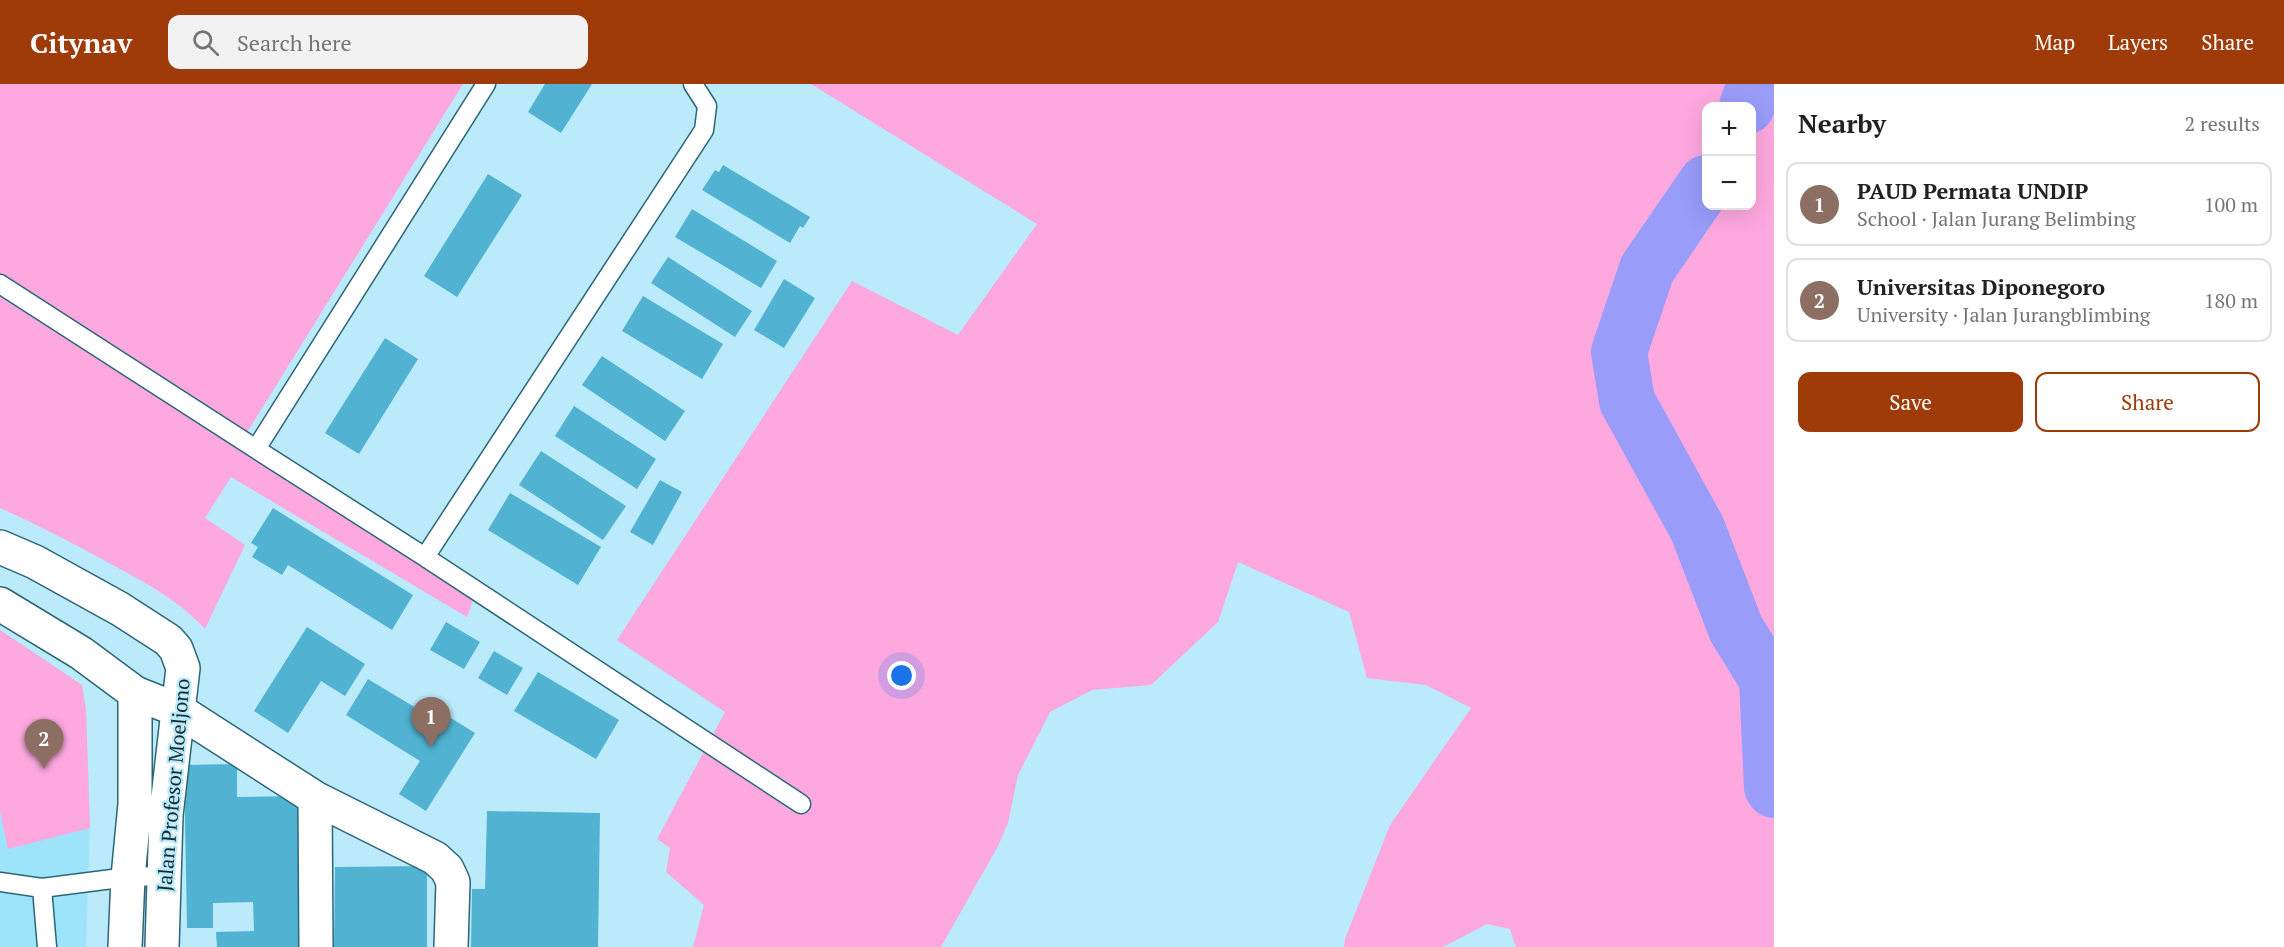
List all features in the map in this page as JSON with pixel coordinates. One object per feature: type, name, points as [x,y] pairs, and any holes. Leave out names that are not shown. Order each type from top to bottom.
[{"type":"street","name":"Jalan Profesor Moeljono","points":[[0,547],[36,562],[120,609],[168,640],[181,658],[183,668],[166,815],[162,947]]},
{"type":"street","points":[[0,604],[81,653],[135,693],[178,710],[315,798],[435,858],[447,869],[453,882],[452,947]]},
{"type":"street","points":[[125,947],[128,877],[135,804],[135,693]]},
{"type":"street","points":[[315,798],[316,947]]},
{"type":"lane","points":[[256,449],[486,84]]},
{"type":"lane","points":[[425,557],[704,130],[706,106],[693,84]]},
{"type":"lane","points":[[0,284],[425,557],[801,804]]},
{"type":"lane","points":[[0,882],[42,888],[128,877],[163,876]]},
{"type":"lane","points":[[42,888],[47,947]]},
{"type":"shaded area","points":[[0,84],[463,84],[238,447],[475,595],[467,617],[231,477],[205,518],[245,545],[205,629],[173,601],[149,585],[70,542],[0,508]]},
{"type":"shaded area","points":[[811,84],[1774,84],[1774,947],[1516,947],[1510,929],[1487,924],[1443,947],[1344,947],[1345,939],[1390,825],[1471,708],[1426,685],[1367,678],[1349,612],[1238,562],[1218,622],[1151,685],[1092,690],[1050,712],[1018,775],[1008,823],[998,846],[941,947],[693,947],[704,905],[666,872],[670,848],[657,839],[725,712],[617,640],[852,281],[958,335],[1037,224]]},
{"type":"shaded area","points":[[0,630],[82,685],[86,710],[90,828],[86,947],[0,947]]},
{"type":"shaded area","points":[[0,630],[82,685],[86,710],[90,828],[8,849],[0,811]]},
{"type":"building","points":[[545,84],[592,84],[561,133],[528,112]]},
{"type":"building","points":[[723,165],[810,217],[803,228],[800,226],[790,243],[702,190],[715,170],[719,172]]},
{"type":"building","points":[[488,174],[522,195],[457,297],[424,276]]},
{"type":"building","points":[[692,209],[777,261],[761,288],[675,237]]},
{"type":"building","points":[[668,257],[752,311],[735,337],[651,283]]},
{"type":"building","points":[[784,279],[815,298],[784,348],[754,330]]},
{"type":"building","points":[[643,296],[723,344],[702,379],[622,331]]},
{"type":"building","points":[[385,338],[418,359],[359,454],[325,433]]},
{"type":"building","points":[[602,356],[685,411],[665,441],[582,385]]},
{"type":"building","points":[[574,406],[656,459],[637,489],[555,436]]},
{"type":"building","points":[[541,451],[626,506],[603,540],[519,485]]},
{"type":"building","points":[[660,480],[682,492],[653,545],[630,532]]},
{"type":"building","points":[[510,493],[601,547],[578,585],[488,530]]},
{"type":"building","points":[[273,508],[413,595],[392,630],[288,565],[282,575],[252,557],[258,547],[251,543]]},
{"type":"building","points":[[446,622],[480,642],[464,669],[430,650]]},
{"type":"building","points":[[307,627],[365,664],[345,696],[321,681],[288,733],[254,711]]},
{"type":"building","points":[[494,651],[523,668],[507,695],[478,678]]},
{"type":"building","points":[[538,672],[619,720],[596,759],[514,711]]},
{"type":"building","points":[[368,679],[441,723],[446,715],[475,733],[426,811],[399,794],[420,761],[346,715]]},
{"type":"building","points":[[237,764],[237,797],[300,796],[303,947],[217,947],[216,932],[254,931],[253,902],[213,903],[213,928],[187,928],[184,765]]},
{"type":"building","points":[[487,811],[600,813],[598,947],[471,947],[472,889],[485,889]]},
{"type":"building","points":[[427,866],[427,947],[334,947],[335,867]]},
{"type":"waterway","points":[[1748,102],[1755,84]]},
{"type":"waterway","points":[[1702,189],[1647,269],[1619,352],[1627,401],[1697,528],[1736,629],[1767,679],[1772,787],[1774,790]]},
{"type":"place","name":"PAUD Permata UNDIP","points":[[431,747]]},
{"type":"place","name":"Universitas Diponegoro","points":[[44,769]]}]
